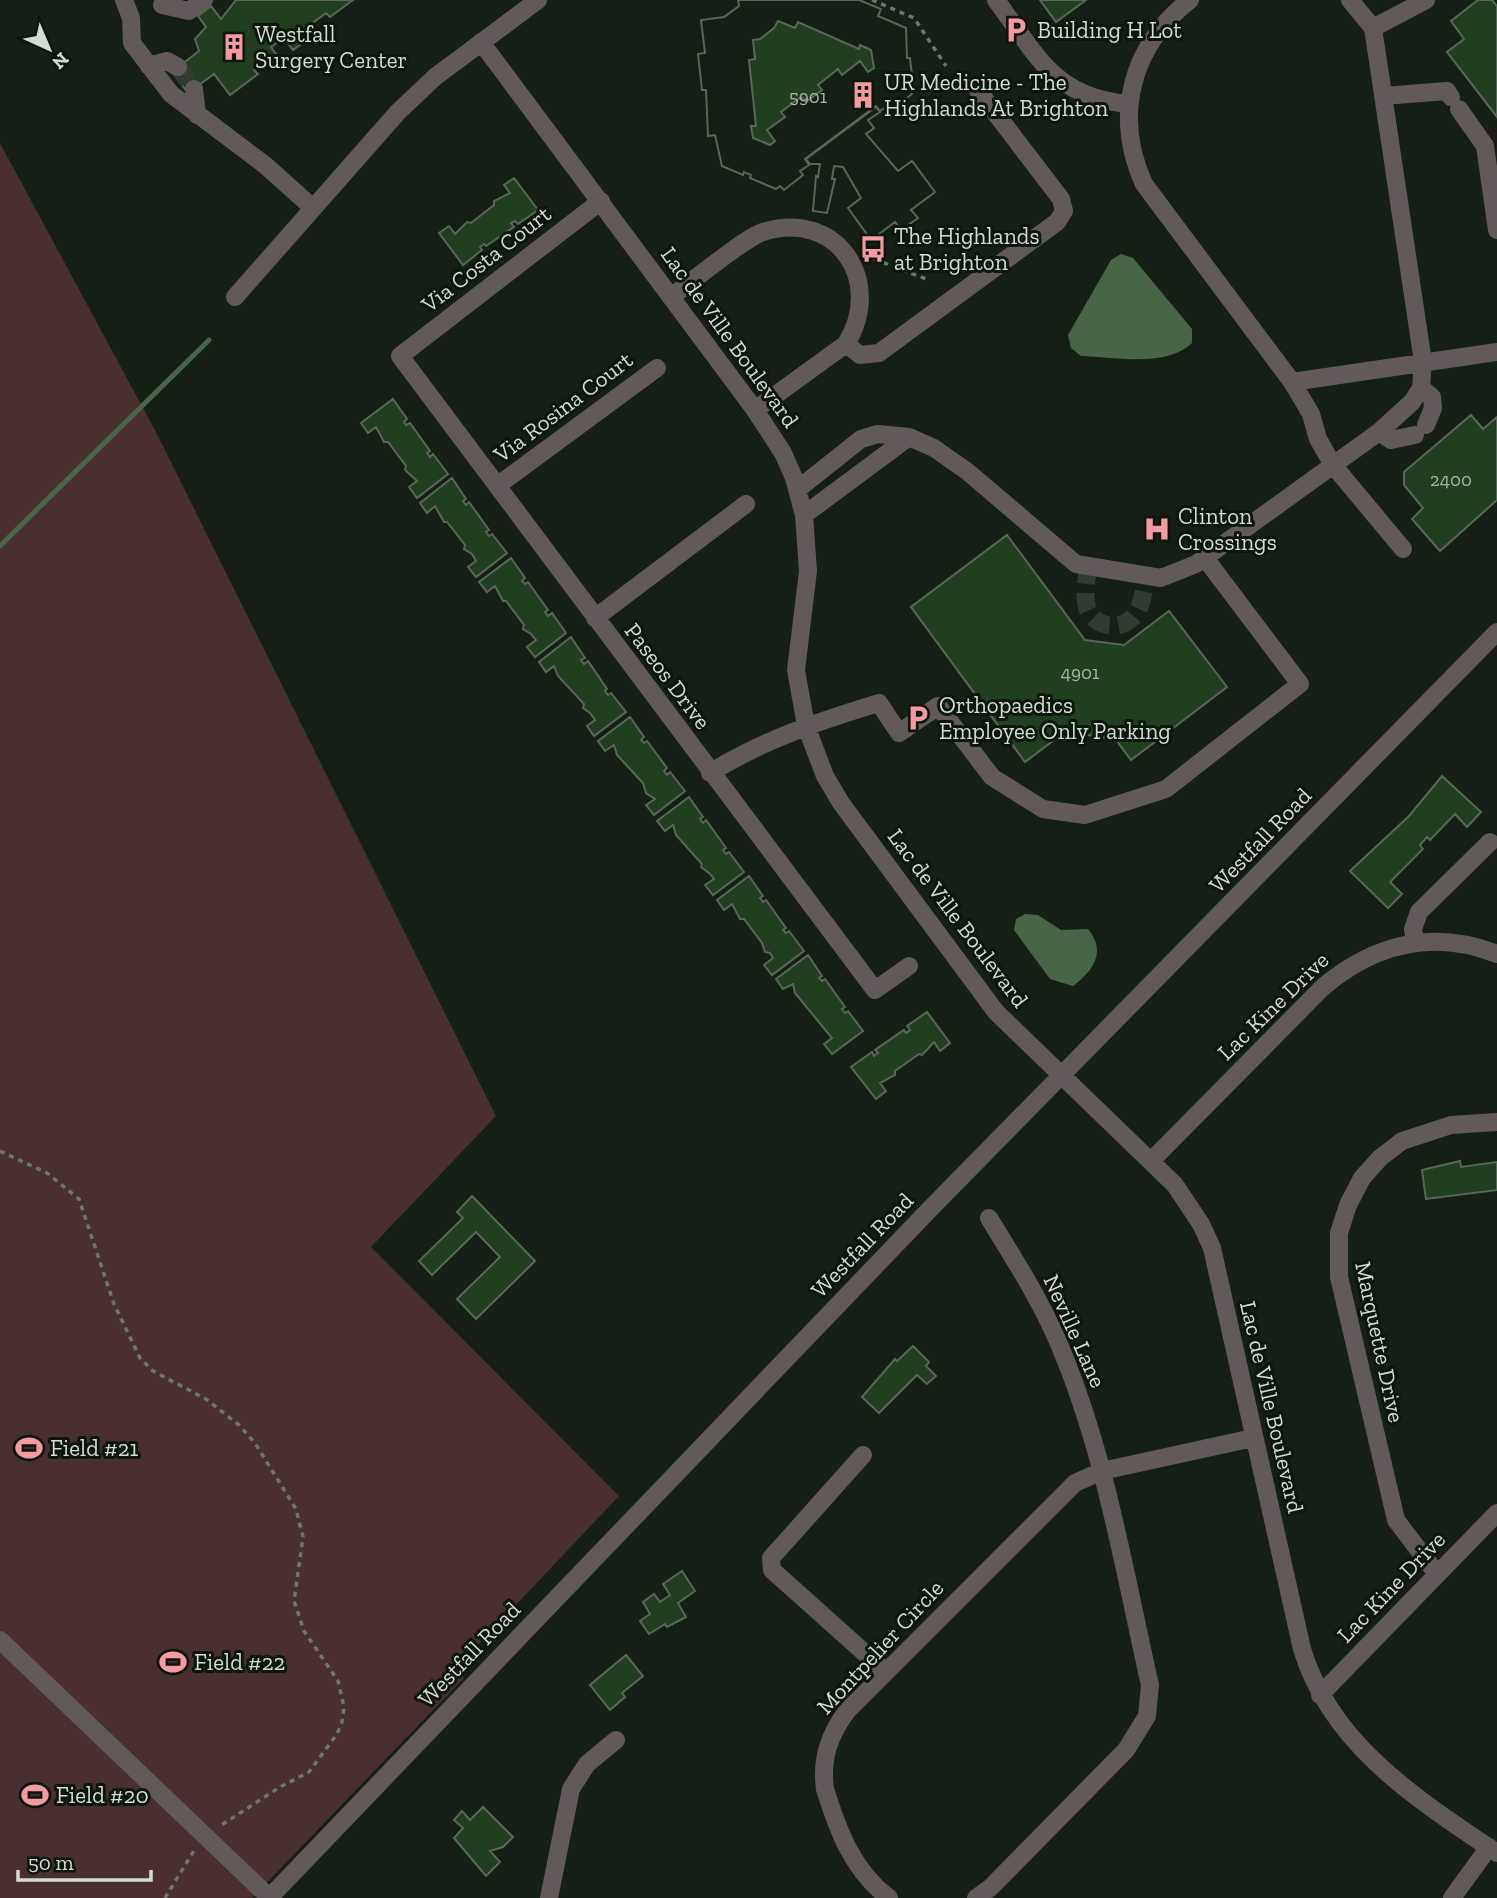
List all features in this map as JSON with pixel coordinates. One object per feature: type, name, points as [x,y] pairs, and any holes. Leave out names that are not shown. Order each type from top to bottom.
[{"type":"street","points":[[124,0],[131,18],[132,43],[171,94],[265,165],[313,208]]},
{"type":"street","points":[[131,18],[165,2],[189,11],[204,0]]},
{"type":"street","points":[[235,296],[398,112],[435,77],[538,0]]},
{"type":"street","points":[[996,0],[1052,75],[1063,85],[1110,103],[1129,104]]},
{"type":"street","points":[[1190,0],[1148,42],[1132,80],[1129,104],[1132,157],[1144,184],[1292,382],[1311,414],[1318,439],[1333,465],[1403,549]]},
{"type":"street","points":[[797,489],[861,439],[878,434],[909,437],[934,448],[968,472],[1076,564],[1161,578],[1205,558],[1379,432],[1412,402],[1421,388],[1423,362],[1373,27],[1350,0]]},
{"type":"street","points":[[1373,27],[1426,0]]},
{"type":"street","name":"Lac de Ville Boulevard","points":[[481,43],[755,410],[783,453],[804,516],[808,571],[796,670],[806,726],[825,776],[849,814],[996,1012],[1151,1161],[1191,1207],[1212,1248],[1302,1648],[1320,1695],[1343,1731],[1367,1755],[1493,1850]]},
{"type":"street","points":[[149,66],[167,61],[178,67]]},
{"type":"street","points":[[194,89],[197,115]]},
{"type":"street","points":[[846,344],[860,355],[879,354],[1057,222],[1063,211],[1061,199],[977,89]]},
{"type":"street","points":[[1383,96],[1447,91],[1485,146],[1492,163],[1497,230]]},
{"type":"street","name":"Via Costa Court","points":[[400,356],[601,201]]},
{"type":"street","points":[[671,297],[758,234],[786,227],[812,229],[834,240],[849,257],[859,282],[860,307],[854,331],[846,344],[755,410]]},
{"type":"street","points":[[1292,382],[1497,352]]},
{"type":"street","name":"Paseos Drive","points":[[400,356],[710,774],[875,990],[909,966]]},
{"type":"street","name":"Via Rosina Court","points":[[497,486],[657,368]]},
{"type":"street","points":[[1379,432],[1391,440],[1421,430],[1433,408],[1432,397],[1421,388]]},
{"type":"street","points":[[804,516],[879,456],[909,437]]},
{"type":"street","points":[[595,618],[746,504]]},
{"type":"street","points":[[710,774],[747,750],[806,726],[879,702],[898,733],[938,706],[992,777],[1043,809],[1085,815],[1166,789],[1300,684],[1205,558]]},
{"type":"street","name":"Westfall Road","points":[[269,1898],[929,1210],[1063,1077],[1497,632]]},
{"type":"street","points":[[1415,942],[1413,929],[1419,912],[1490,842]]},
{"type":"street","name":"Lac Kine Drive","points":[[1151,1161],[1339,974],[1373,954],[1415,942],[1457,943],[1497,954]]},
{"type":"street","name":"Marquette Drive","points":[[1437,1574],[1396,1520],[1339,1277],[1339,1233],[1348,1205],[1362,1178],[1380,1158],[1402,1141],[1451,1125],[1497,1122]]},
{"type":"street","name":"Neville Lane","points":[[989,1218],[1042,1306],[1060,1346],[1102,1471]]},
{"type":"street","name":"Montpelier Circle","points":[[889,1898],[871,1884],[856,1867],[830,1805],[823,1776],[827,1747],[838,1724],[1074,1483],[1102,1471],[1253,1438]]},
{"type":"street","points":[[863,1455],[771,1558],[770,1564],[772,1570],[886,1672]]},
{"type":"street","points":[[976,1898],[990,1888],[1126,1750],[1147,1716],[1150,1685],[1102,1471]]},
{"type":"street","name":"Lac Kine Drive","points":[[1320,1695],[1497,1513]]},
{"type":"street","points":[[0,1640],[269,1898]]},
{"type":"street","points":[[549,1898],[571,1789],[587,1764],[616,1740]]},
{"type":"street","points":[[1452,1898],[1493,1850]]},
{"type":"path","points":[[872,0],[914,18],[946,66]]},
{"type":"path","points":[[874,258],[929,280]]},
{"type":"path","points":[[2,1152],[47,1173],[79,1199],[114,1304],[132,1345],[145,1364],[206,1399],[239,1425],[255,1443],[296,1508],[303,1538],[294,1589],[296,1612],[304,1631],[338,1681],[343,1700],[342,1722],[337,1734],[309,1772],[271,1792],[214,1830]]},
{"type":"path","points":[[165,1898],[182,1867],[199,1845]]},
{"type":"shaded area","points":[[0,143],[157,434],[496,1116],[371,1247],[619,1496],[456,1668],[464,1678],[252,1898],[0,1898]]},
{"type":"shaded area","points":[[1121,254],[1133,258],[1192,329],[1192,343],[1181,351],[1154,358],[1124,359],[1081,356],[1071,348],[1068,335],[1111,260]]},
{"type":"shaded area","points":[[1025,914],[1038,915],[1061,930],[1088,929],[1094,937],[1097,953],[1092,967],[1073,986],[1050,979],[1014,930],[1016,919]]},
{"type":"building","name":"Westfall Surgery Center","points":[[236,0],[353,0],[330,17],[326,13],[306,28],[312,36],[293,50],[284,38],[271,47],[276,54],[254,70],[258,74],[230,95],[214,74],[188,93],[172,72],[199,51],[195,39],[206,27],[198,16],[211,6],[221,19]]},
{"type":"building","name":"UR Medicine - The Highlands At Brighton","points":[[738,0],[859,0],[881,9],[878,16],[906,28],[907,58],[910,58],[913,84],[908,88],[912,94],[892,109],[889,105],[880,111],[876,106],[805,159],[809,165],[800,171],[803,175],[784,190],[780,186],[776,189],[750,178],[751,175],[744,172],[743,175],[722,166],[715,135],[708,136],[706,90],[702,90],[698,54],[705,53],[701,20],[724,17],[739,6]],"holes":[[[778,21],[795,28],[798,22],[859,49],[860,45],[871,50],[874,68],[868,72],[860,61],[842,75],[838,69],[818,85],[822,90],[806,102],[801,97],[781,112],[785,117],[767,130],[775,141],[770,145],[753,138],[751,126],[756,126],[749,60],[755,59],[753,40],[760,39],[774,28]]]},
{"type":"building","name":"UR Medicine - The Highlands At Brighton","points":[[738,0],[859,0],[881,9],[878,16],[906,28],[907,58],[910,58],[913,84],[908,88],[912,94],[892,109],[889,105],[880,111],[876,106],[805,159],[809,165],[800,171],[803,175],[784,190],[780,186],[776,189],[750,178],[751,175],[744,172],[743,175],[722,166],[715,135],[708,136],[706,90],[702,90],[698,54],[705,53],[701,20],[724,17],[739,6]]},
{"type":"building","points":[[1040,0],[1086,0],[1056,22]]},
{"type":"building","points":[[1478,0],[1492,0],[1497,6],[1497,117],[1447,52],[1464,39],[1451,21]]},
{"type":"building","name":"UR Medicine - The Highlands At Brighton","points":[[876,107],[880,112],[868,120],[874,128],[866,134],[898,171],[912,161],[935,192],[911,210],[918,218],[901,230],[895,222],[871,240],[848,208],[861,198],[843,167],[834,166],[832,179],[835,179],[827,213],[813,211],[816,176],[818,177],[820,164],[810,164],[806,159]]},
{"type":"building","name":"UR Medicine - The Highlands At Brighton","points":[[876,107],[880,112],[868,120],[874,128],[866,134],[898,171],[912,161],[935,192],[911,210],[918,218],[901,230],[895,222],[871,240],[848,208],[861,198],[843,167],[834,166],[832,179],[835,179],[827,213],[813,211],[816,176],[818,177],[820,164],[810,164],[806,159]]},
{"type":"building","points":[[514,178],[538,210],[518,224],[515,221],[511,223],[514,227],[486,246],[484,244],[480,247],[482,250],[463,265],[439,233],[449,226],[455,234],[467,222],[471,223],[494,205],[494,201],[510,193],[504,185]]},
{"type":"building","points":[[393,399],[407,419],[404,422],[406,425],[410,423],[430,451],[427,453],[430,457],[433,454],[448,474],[417,498],[409,487],[417,481],[405,470],[406,466],[388,442],[384,442],[376,427],[368,433],[361,423]]},
{"type":"building","points":[[1471,415],[1483,429],[1497,417],[1497,500],[1440,551],[1412,519],[1423,508],[1404,485],[1404,472]]},
{"type":"building","points":[[452,478],[466,499],[463,501],[466,505],[469,502],[489,530],[486,532],[489,536],[492,534],[507,553],[476,577],[468,567],[476,561],[472,554],[464,549],[465,545],[447,522],[444,522],[435,506],[427,513],[420,503]]},
{"type":"building","points":[[1007,535],[1085,640],[1124,645],[1169,611],[1227,687],[1131,760],[1116,740],[1066,731],[1025,762],[911,607]]},
{"type":"building","points":[[511,558],[525,578],[522,581],[525,584],[528,582],[548,610],[545,612],[548,616],[552,613],[566,633],[535,657],[527,647],[536,640],[523,629],[524,625],[506,601],[503,601],[495,586],[487,592],[479,582]]},
{"type":"building","points":[[571,637],[585,658],[581,660],[584,664],[588,661],[607,689],[605,691],[608,695],[611,693],[626,712],[594,736],[587,726],[595,720],[583,708],[584,704],[558,676],[554,666],[546,672],[539,662]]},
{"type":"building","points":[[630,717],[644,737],[641,740],[644,743],[647,741],[667,768],[664,771],[667,775],[670,772],[685,791],[654,815],[646,805],[655,799],[646,793],[643,783],[617,755],[614,745],[605,751],[598,741]]},
{"type":"building","points":[[1442,776],[1481,812],[1467,827],[1455,814],[1430,840],[1427,837],[1420,845],[1423,849],[1390,882],[1402,894],[1388,908],[1350,871],[1409,816]]},
{"type":"building","points":[[689,797],[703,817],[700,819],[703,823],[706,820],[726,848],[723,850],[726,854],[729,852],[744,872],[713,895],[705,885],[714,879],[676,835],[673,825],[665,831],[657,821]]},
{"type":"building","points":[[749,876],[763,896],[760,898],[763,902],[766,900],[786,928],[783,930],[786,933],[789,931],[804,951],[772,975],[764,965],[773,958],[770,953],[765,952],[762,943],[744,919],[740,919],[732,904],[724,910],[717,900]]},
{"type":"building","points":[[808,955],[822,976],[819,978],[822,981],[825,979],[845,1007],[842,1009],[845,1013],[848,1011],[863,1031],[832,1054],[824,1044],[832,1038],[795,993],[793,984],[783,989],[776,979]]},
{"type":"building","points":[[927,1012],[950,1043],[940,1051],[934,1042],[922,1055],[919,1054],[895,1071],[895,1075],[880,1083],[886,1091],[876,1099],[851,1067],[872,1052],[874,1056],[878,1053],[875,1050],[904,1030],[906,1033],[910,1030],[907,1026]]},
{"type":"building","points":[[1460,1161],[1461,1167],[1497,1162],[1497,1190],[1426,1199],[1422,1170]]},
{"type":"building","points":[[472,1196],[535,1261],[476,1319],[457,1299],[500,1257],[476,1232],[432,1275],[419,1261],[463,1218],[457,1212]]},
{"type":"building","points":[[913,1346],[929,1362],[926,1366],[936,1376],[927,1384],[917,1375],[879,1413],[862,1397],[895,1359],[897,1361]]},
{"type":"building","points":[[682,1571],[695,1591],[678,1603],[686,1617],[667,1627],[665,1624],[649,1634],[640,1621],[650,1614],[643,1602],[654,1594],[660,1602],[670,1595],[663,1584]]},
{"type":"building","points":[[626,1655],[643,1676],[622,1693],[625,1697],[610,1710],[590,1685]]},
{"type":"building","points":[[483,1807],[513,1837],[503,1847],[490,1851],[500,1862],[486,1876],[454,1838],[463,1828],[454,1820],[462,1811],[470,1820]]},
{"type":"waterway","points":[[0,546],[209,340]]},
{"type":"tunnel","points":[[178,67],[194,89]]},
{"type":"tunnel","points":[[1088,566],[1088,610],[1092,617],[1112,626],[1126,623],[1137,612],[1147,575]]},
{"type":"place","name":"Building H Lot","points":[[1016,30]]},
{"type":"place","name":"Westfall Surgery Center","points":[[234,47]]},
{"type":"place","name":"UR Medicine - The Highlands At Brighton","points":[[863,95]]},
{"type":"place","name":"The Highlands at Brighton","points":[[873,249]]},
{"type":"place","name":"Clinton Crossings","points":[[1157,529]]},
{"type":"place","name":"Orthopaedics Employee Only Parking","points":[[918,718]]},
{"type":"place","name":"Field #21","points":[[29,1448]]},
{"type":"place","name":"Field #22","points":[[173,1662]]},
{"type":"place","name":"Field #20","points":[[35,1795]]}]
